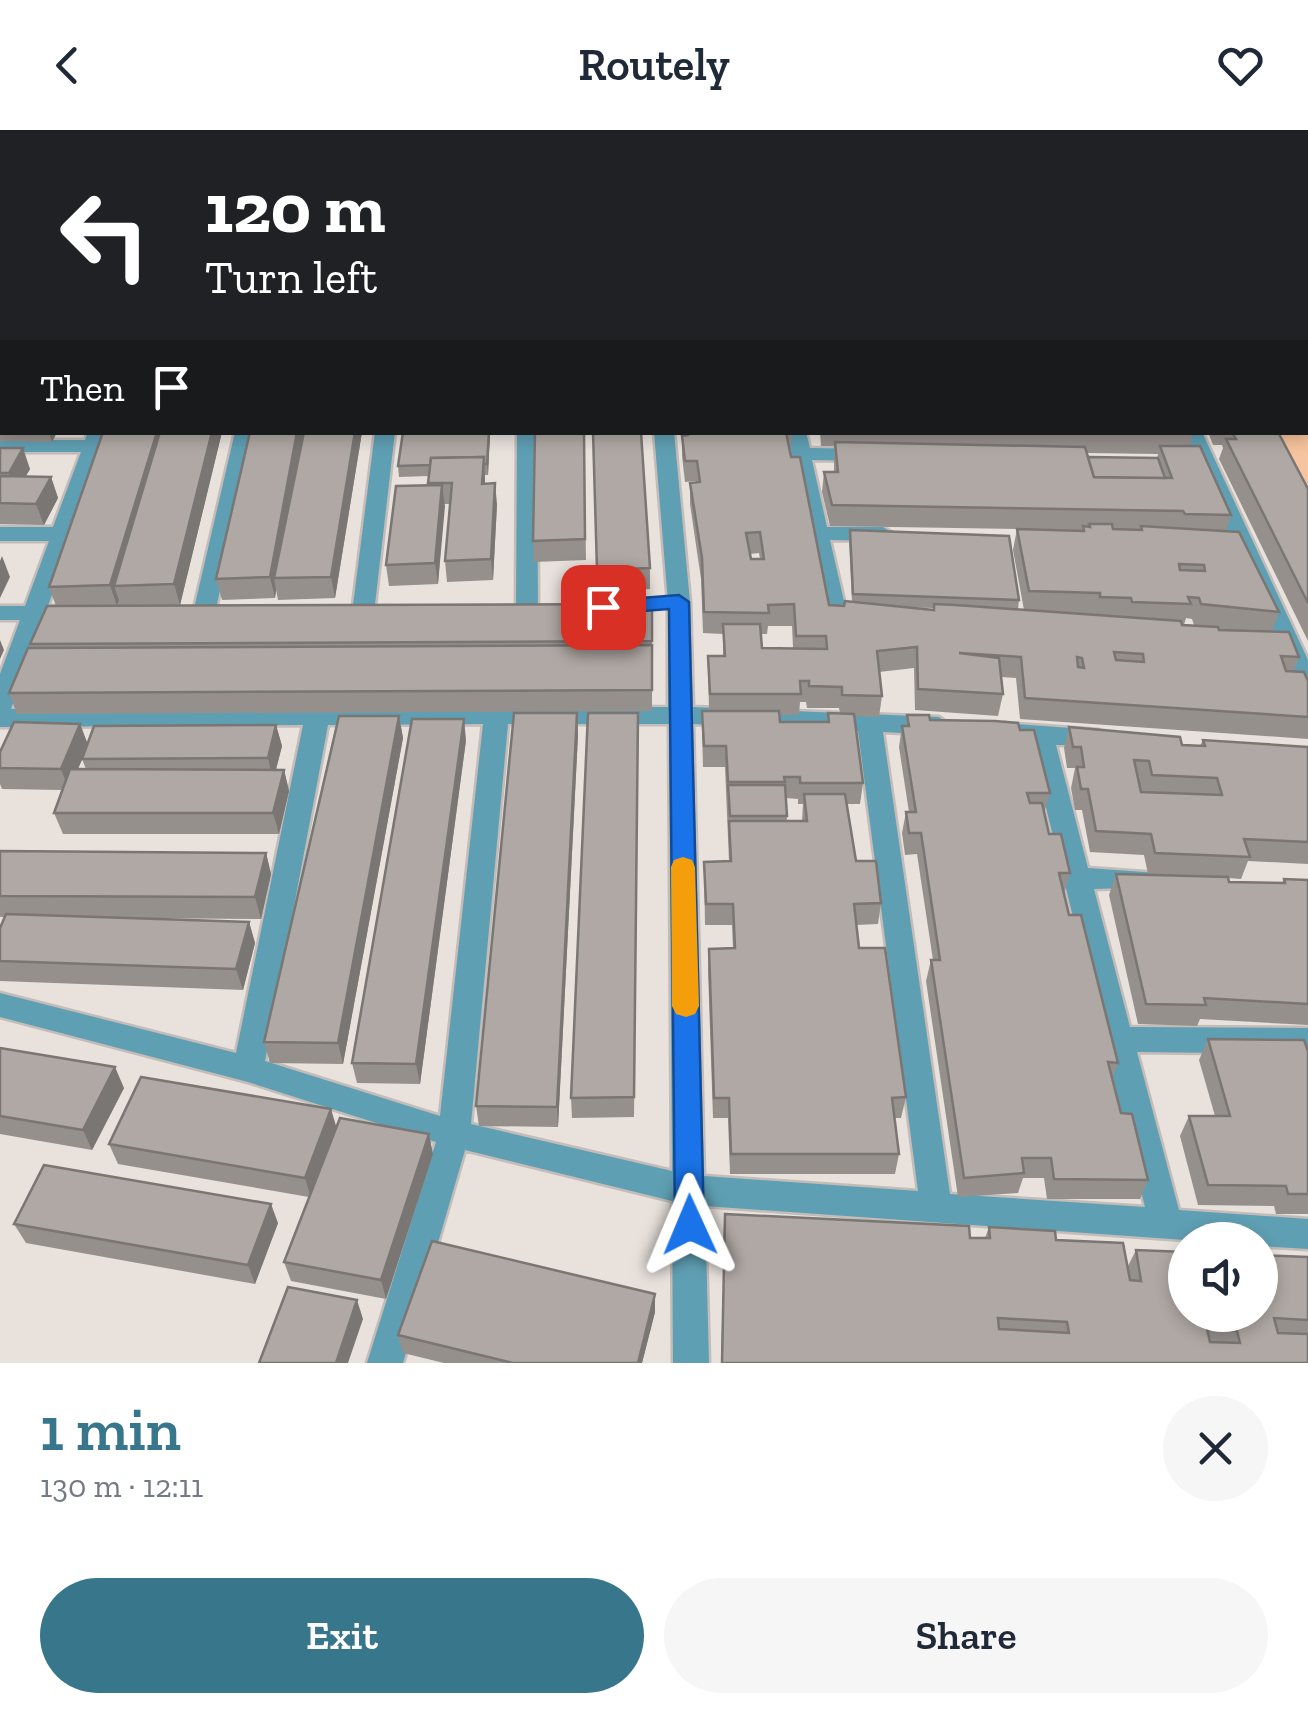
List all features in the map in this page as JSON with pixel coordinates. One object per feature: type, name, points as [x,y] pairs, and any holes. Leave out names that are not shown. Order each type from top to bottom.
[{"type":"street","points":[[204,612],[245,435]]},
{"type":"street","points":[[363,613],[385,435]]},
{"type":"street","points":[[527,612],[528,435]]},
{"type":"street","points":[[664,435],[670,603],[680,715],[691,1363]]},
{"type":"street","points":[[1192,435],[1196,461],[1281,643],[1308,686]]},
{"type":"street","points":[[0,446],[95,439],[0,708]]},
{"type":"street","points":[[896,616],[838,609],[831,597],[798,443],[897,455]]},
{"type":"street","points":[[818,533],[914,535]]},
{"type":"street","points":[[0,534],[60,534]]},
{"type":"street","points":[[0,613],[108,612]]},
{"type":"street","points":[[0,718],[680,715],[869,721],[1118,741]]},
{"type":"street","points":[[248,1069],[317,717]]},
{"type":"street","points":[[385,1363],[454,1134],[496,717]]},
{"type":"street","points":[[869,721],[936,1208]]},
{"type":"street","points":[[1041,735],[1166,1224]]},
{"type":"street","points":[[253,858],[292,859]]},
{"type":"street","points":[[1078,878],[1174,881]]},
{"type":"street","points":[[0,1005],[248,1069],[454,1134],[689,1190],[1308,1234]]},
{"type":"street","points":[[1119,1039],[1308,1042]]},
{"type":"shaded area","points":[[1261,435],[1308,435],[1308,524]]},
{"type":"building","points":[[102,435],[156,435],[110,585],[49,587]]},
{"type":"building","points":[[159,435],[211,435],[174,584],[114,586]]},
{"type":"building","points":[[249,435],[296,435],[270,577],[216,579]]},
{"type":"building","points":[[303,435],[355,435],[331,577],[274,578]]},
{"type":"building","points":[[403,435],[489,435],[487,464],[484,457],[431,458],[430,465],[398,466]]},
{"type":"building","points":[[535,435],[584,435],[585,539],[533,541]]},
{"type":"building","points":[[593,435],[641,435],[650,568],[597,570]]},
{"type":"building","points":[[787,435],[791,457],[800,457],[829,605],[844,606],[845,601],[934,610],[934,604],[956,605],[1181,621],[1182,625],[1219,630],[1289,632],[1299,657],[1281,656],[1286,671],[1304,672],[1308,681],[1308,717],[1025,698],[1021,657],[959,653],[999,658],[1003,694],[918,689],[917,647],[877,651],[882,696],[842,695],[842,687],[809,686],[809,681],[800,681],[801,694],[710,694],[708,656],[725,656],[723,624],[760,624],[762,648],[827,649],[826,636],[796,636],[794,604],[768,605],[769,613],[704,612],[702,558],[690,483],[700,482],[697,461],[685,461],[682,436]],"holes":[[[760,532],[764,559],[751,559],[746,533]],[[1114,652],[1143,654],[1144,662],[1116,660]]]},
{"type":"building","points":[[1234,435],[1280,435],[1308,489],[1308,603],[1226,439],[1236,439]]},
{"type":"building","points":[[835,442],[1085,447],[1094,477],[1172,478],[1160,446],[1200,446],[1231,515],[832,505],[824,472],[838,472]]},
{"type":"building","points":[[0,448],[23,448],[9,473],[0,473]]},
{"type":"building","points":[[484,457],[482,484],[495,483],[491,559],[445,561],[452,483],[428,483],[431,458]]},
{"type":"building","points":[[1088,457],[1158,458],[1165,478],[1094,477]]},
{"type":"building","points":[[0,476],[51,477],[36,504],[0,503]]},
{"type":"building","points":[[442,485],[435,563],[386,565],[396,486]]},
{"type":"building","points":[[1089,524],[1112,524],[1113,529],[1142,530],[1141,526],[1239,532],[1279,612],[1201,604],[1199,598],[1188,597],[1191,604],[1132,602],[1131,598],[1100,597],[1100,593],[1029,591],[1017,529],[1084,531],[1083,526],[1090,527]],"holes":[[[1179,564],[1204,565],[1205,571],[1180,570]]]},
{"type":"building","points":[[850,530],[1009,536],[1019,600],[853,594]]},
{"type":"building","points":[[652,604],[652,641],[30,644],[47,606]]},
{"type":"building","points":[[652,645],[652,690],[9,693],[28,648]]},
{"type":"building","points":[[702,711],[779,711],[780,722],[829,722],[828,713],[854,714],[863,783],[800,783],[800,777],[784,777],[785,782],[728,782],[726,746],[704,746]]},
{"type":"building","points":[[514,713],[577,713],[557,1107],[476,1106]]},
{"type":"building","points":[[588,713],[638,713],[634,1097],[571,1098]]},
{"type":"building","points":[[907,715],[929,715],[930,720],[1018,723],[1020,730],[1034,730],[1050,793],[1027,793],[1030,803],[1042,803],[1049,834],[1061,834],[1070,873],[1059,873],[1069,915],[1081,915],[1118,1063],[1108,1062],[1121,1113],[1132,1114],[1148,1180],[1054,1179],[1051,1158],[1022,1158],[1024,1173],[964,1178],[931,960],[940,960],[921,833],[909,833],[906,812],[916,812],[902,726],[909,726]]},
{"type":"building","points":[[339,716],[399,716],[338,1043],[264,1042]]},
{"type":"building","points":[[412,719],[464,719],[416,1064],[352,1063]]},
{"type":"building","points":[[14,722],[80,724],[61,769],[0,768],[0,752]]},
{"type":"building","points":[[276,725],[268,758],[82,759],[94,726]]},
{"type":"building","points":[[1069,727],[1180,737],[1182,745],[1205,746],[1203,740],[1308,747],[1308,842],[1244,839],[1250,857],[1155,853],[1151,834],[1096,831],[1088,789],[1081,789],[1077,767],[1084,767],[1081,747],[1073,747]],"holes":[[[1134,760],[1149,761],[1152,775],[1217,778],[1222,795],[1141,792]]]},
{"type":"building","points":[[70,769],[284,770],[273,813],[54,813]]},
{"type":"building","points":[[728,785],[785,785],[787,816],[730,816]]},
{"type":"building","points":[[804,794],[845,794],[856,861],[876,861],[881,903],[854,904],[859,948],[885,948],[906,1097],[892,1098],[899,1154],[731,1154],[729,1098],[714,1098],[709,949],[735,948],[733,904],[706,904],[704,862],[731,861],[729,821],[807,821]]},
{"type":"building","points":[[0,851],[266,853],[255,897],[0,896]]},
{"type":"building","points":[[1116,874],[1228,877],[1229,882],[1308,880],[1308,1004],[1204,998],[1206,1005],[1146,1004]]},
{"type":"building","points":[[6,914],[249,922],[236,969],[0,961],[0,928]]},
{"type":"building","points":[[1208,1039],[1304,1040],[1308,1051],[1308,1194],[1288,1194],[1286,1186],[1208,1185],[1189,1116],[1230,1116]]},
{"type":"building","points":[[0,1048],[115,1067],[83,1130],[0,1116]]},
{"type":"building","points":[[141,1077],[331,1109],[305,1178],[109,1144]]},
{"type":"building","points":[[340,1118],[429,1134],[381,1280],[284,1262]]},
{"type":"building","points":[[44,1165],[271,1204],[248,1265],[14,1224]]},
{"type":"building","points":[[725,1214],[969,1226],[970,1238],[990,1238],[989,1227],[1055,1231],[1056,1240],[1123,1243],[1130,1280],[1141,1281],[1136,1250],[1168,1251],[1168,1332],[1208,1332],[1210,1342],[1240,1343],[1237,1332],[1308,1334],[1308,1363],[722,1363]],"holes":[[[998,1318],[1067,1322],[1069,1333],[999,1329]]]},
{"type":"building","points":[[432,1241],[655,1294],[638,1363],[513,1363],[398,1335]]},
{"type":"building","points":[[1278,1256],[1308,1257],[1308,1320],[1278,1318]]},
{"type":"building","points":[[288,1287],[357,1300],[336,1363],[259,1363]]},
{"type":"slow traffic","points":[[683,867],[686,1006]]},
{"type":"route","points":[[603,607],[679,602],[690,1225]]}]
